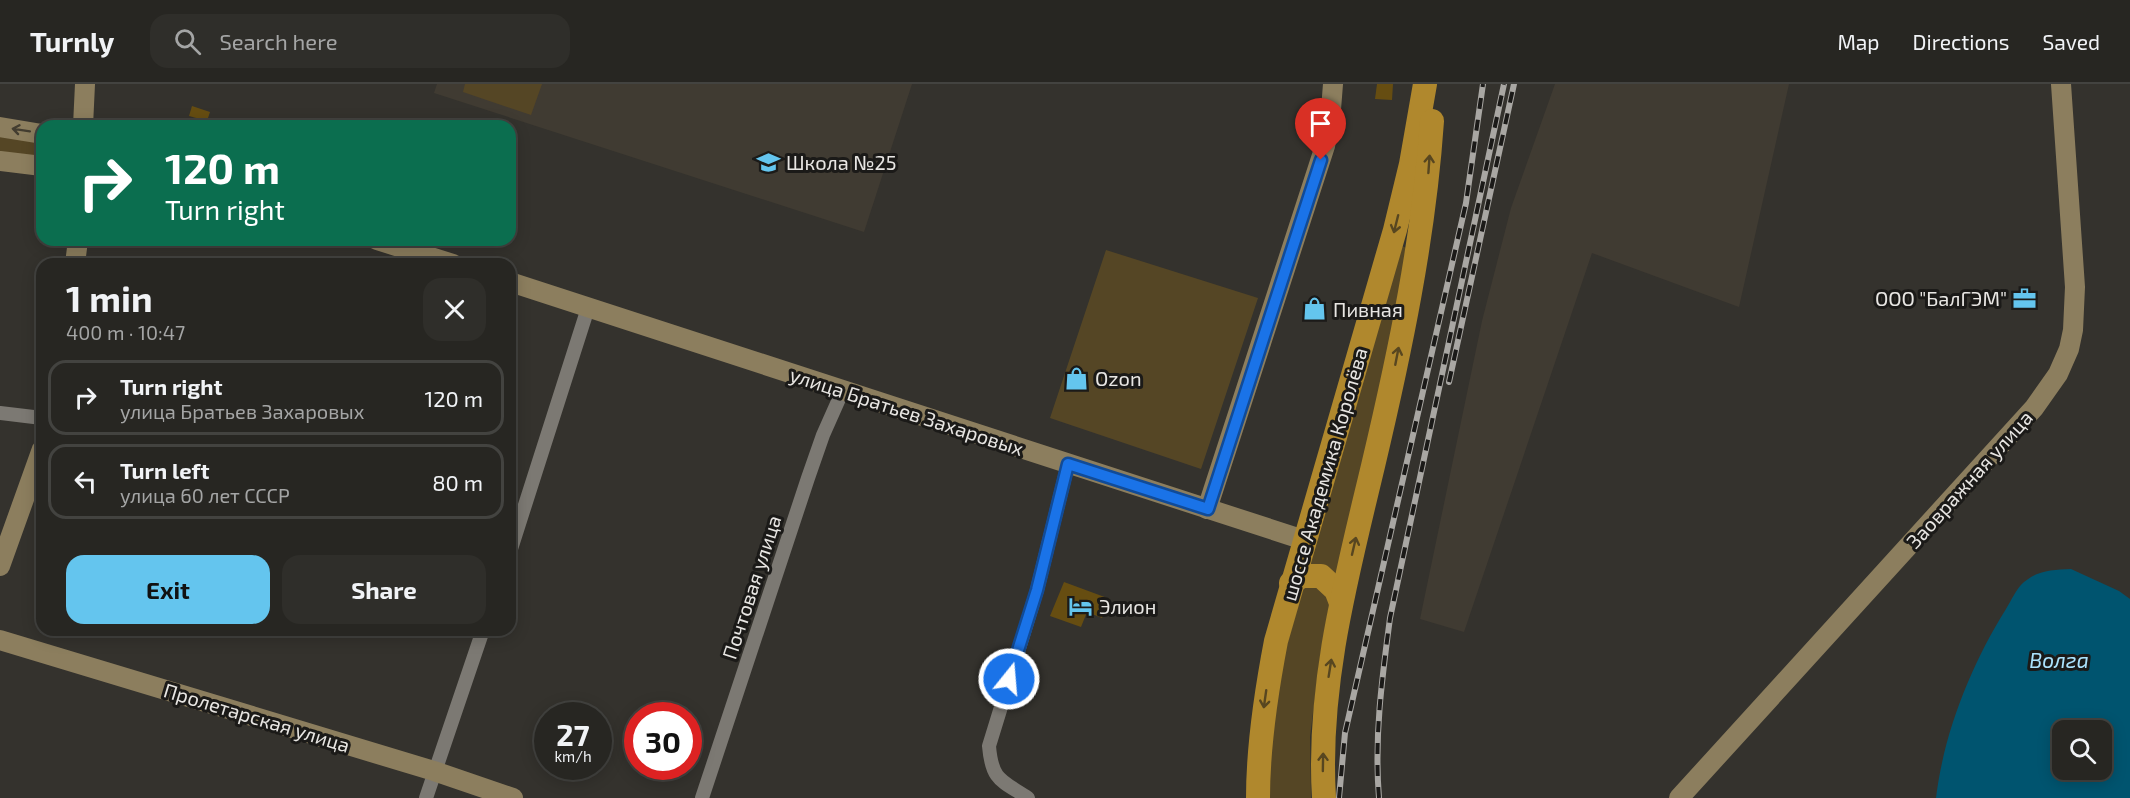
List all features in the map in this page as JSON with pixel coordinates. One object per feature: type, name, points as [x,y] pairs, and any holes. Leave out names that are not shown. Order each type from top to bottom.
[{"type":"highway","name":"шоссе Академика Королёва","points":[[1258,798],[1258,769],[1266,696],[1276,641],[1395,230],[1411,164],[1425,84]]},
{"type":"highway","name":"шоссе Академика Королёва","points":[[1324,798],[1324,726],[1328,675],[1341,603],[1386,408],[1421,236],[1433,112],[1431,84]]},
{"type":"highway","points":[[1292,584],[1302,576],[1321,576],[1336,590],[1341,603]]},
{"type":"street","points":[[83,120],[85,84]]},
{"type":"street","points":[[1208,509],[1325,146],[1330,122],[1333,84]]},
{"type":"street","name":"Заовражная улица","points":[[1679,798],[2034,408],[2058,374],[2069,349],[2073,330],[2075,287],[2061,84]]},
{"type":"street","points":[[0,127],[36,133]]},
{"type":"street","points":[[0,161],[36,165]]},
{"type":"street","points":[[396,246],[434,258]]},
{"type":"street","name":"улица Братьев Захаровых","points":[[516,284],[1304,540]]},
{"type":"street","points":[[516,533],[588,308]]},
{"type":"street","name":"Почтовая улица","points":[[702,798],[815,456],[843,390]]},
{"type":"street","points":[[0,413],[36,417]]},
{"type":"street","points":[[1028,798],[999,779],[991,767],[988,746],[1037,590],[1068,464]]},
{"type":"street","points":[[0,566],[36,466]]},
{"type":"street","points":[[426,798],[481,636]]},
{"type":"street","name":"Пролетарская улица","points":[[0,640],[434,771],[513,798]]},
{"type":"street","points":[[1251,798],[1258,769]]},
{"type":"shaded area","name":"Школа №25","points":[[437,84],[912,84],[864,232],[434,93]]},
{"type":"shaded area","points":[[465,84],[542,84],[531,115],[463,92]]},
{"type":"shaded area","points":[[1555,84],[1789,84],[1739,307],[1592,253],[1464,632],[1420,619],[1482,321],[1511,208]]},
{"type":"shaded area","points":[[0,132],[36,137],[36,159],[0,154]]},
{"type":"shaded area","points":[[1399,245],[1412,250],[1341,586],[1305,562]]},
{"type":"shaded area","points":[[1106,250],[1258,298],[1201,469],[1050,418]]},
{"type":"shaded area","points":[[1305,583],[1320,584],[1330,599],[1310,737],[1311,798],[1265,798],[1277,677]]},
{"type":"water","name":"Волга","points":[[2071,569],[2119,591],[2130,599],[2130,798],[1936,798],[1952,724],[1981,653],[2024,582],[2040,573]]},
{"type":"building","points":[[1377,84],[1393,84],[1392,100],[1375,99]]},
{"type":"building","points":[[192,106],[210,112],[207,120],[189,116]]},
{"type":"building","name":"Элион","points":[[1064,582],[1110,599],[1102,618],[1087,612],[1081,627],[1050,616]]},
{"type":"railway","points":[[1339,798],[1345,733],[1466,203],[1483,84]]},
{"type":"railway","points":[[1379,798],[1378,730],[1390,618],[1504,84]]},
{"type":"railway","points":[[1449,382],[1514,84]]},
{"type":"place","name":"Школа №25","points":[[768,162]]},
{"type":"place","name":"ООО \"БалГЭМ\"","points":[[2025,298]]},
{"type":"place","name":"Пивная","points":[[1315,309]]},
{"type":"place","name":"Ozon","points":[[1077,378]]},
{"type":"place","name":"Элион","points":[[1081,606]]},
{"type":"route","points":[[1009,679],[1037,590],[1068,464],[1208,509],[1321,160]]}]
